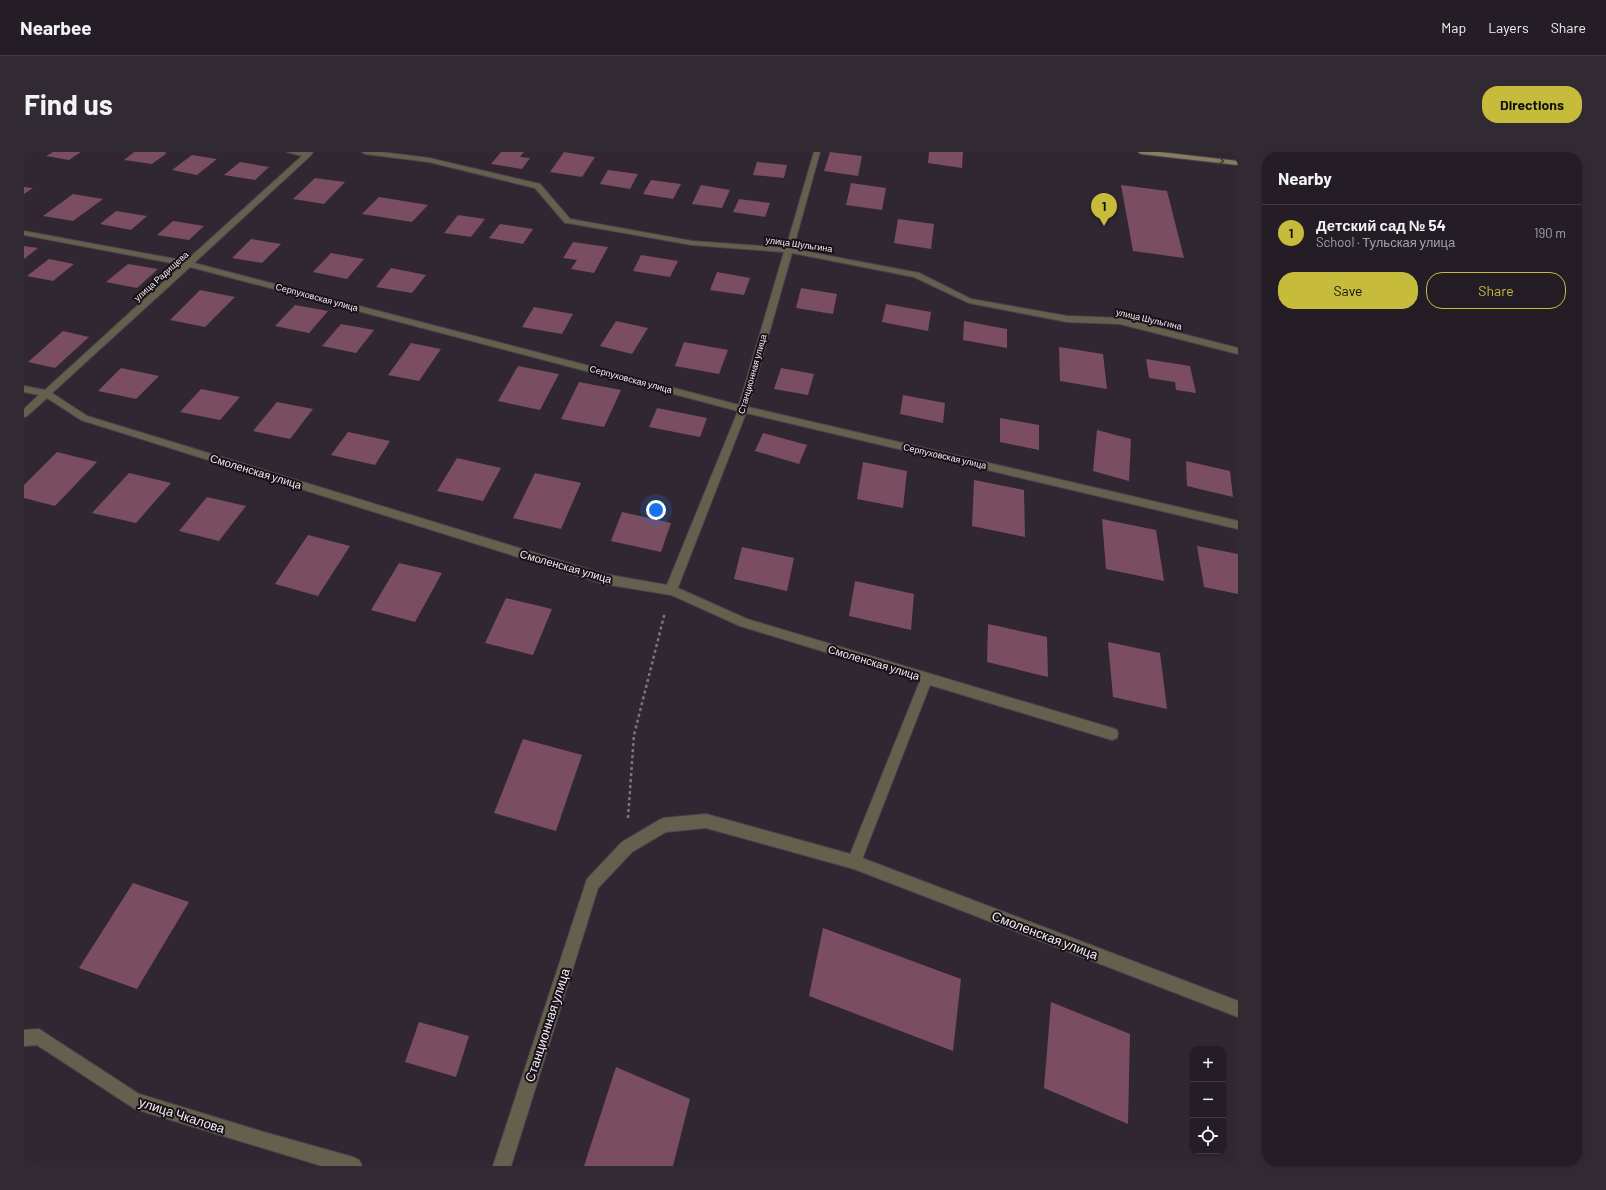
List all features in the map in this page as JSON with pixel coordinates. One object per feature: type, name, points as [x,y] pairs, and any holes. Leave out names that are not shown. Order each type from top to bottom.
[{"type":"main road","points":[[1141,152],[1238,163]]},
{"type":"street","points":[[290,152],[309,153]]},
{"type":"street","name":"улица Шульгина","points":[[365,152],[429,160],[537,186],[568,221],[692,243],[787,250],[916,275],[969,301],[1067,319],[1120,321],[1238,351]]},
{"type":"street","name":"Станционная улица","points":[[671,590],[743,409],[787,250],[817,152]]},
{"type":"street","name":"улица Радищева","points":[[24,414],[45,393],[189,264],[309,153]]},
{"type":"street","name":"Серпуховская улица","points":[[24,233],[189,264],[743,409],[1238,525]]},
{"type":"street","name":"Смоленская улица","points":[[24,389],[45,393],[84,418],[604,579],[671,590],[744,623],[1112,734]]},
{"type":"street","points":[[854,862],[927,678]]},
{"type":"street","name":"Смоленская улица","points":[[592,884],[627,846],[664,825],[706,821],[854,862],[1238,1009]]},
{"type":"street","name":"Станционная улица","points":[[502,1166],[592,884]]},
{"type":"street","name":"улица Чкалова","points":[[24,1038],[39,1037],[135,1101],[267,1142],[353,1166]]},
{"type":"path","points":[[627,846],[634,735],[671,590]]},
{"type":"building","points":[[53,152],[81,152],[69,160],[46,156]]},
{"type":"building","points":[[134,152],[167,153],[152,164],[124,160]]},
{"type":"building","points":[[501,152],[524,152],[520,157],[530,158],[522,169],[491,164]]},
{"type":"building","points":[[564,152],[595,157],[582,177],[550,172]]},
{"type":"building","points":[[830,152],[862,156],[858,176],[824,171]]},
{"type":"building","points":[[929,152],[963,152],[962,168],[928,163]]},
{"type":"building","points":[[192,155],[217,159],[197,175],[172,170]]},
{"type":"building","points":[[240,162],[269,167],[255,180],[224,175]]},
{"type":"building","points":[[757,162],[787,165],[784,178],[753,175]]},
{"type":"building","points":[[608,170],[638,174],[630,189],[600,184]]},
{"type":"building","points":[[315,178],[345,182],[324,204],[293,199]]},
{"type":"building","points":[[651,180],[681,184],[673,199],[643,194]]},
{"type":"building","points":[[851,183],[886,188],[882,210],[846,205]]},
{"type":"building","points":[[701,185],[730,190],[722,208],[692,204]]},
{"type":"building","points":[[1121,185],[1167,191],[1184,258],[1133,251]]},
{"type":"building","points":[[24,187],[33,188],[24,194]]},
{"type":"building","points":[[73,194],[103,199],[73,221],[43,216]]},
{"type":"building","points":[[379,197],[428,205],[412,222],[362,214]]},
{"type":"building","points":[[739,199],[770,203],[765,217],[733,212]]},
{"type":"building","points":[[116,211],[147,216],[131,230],[100,224]]},
{"type":"building","points":[[458,215],[485,219],[471,237],[444,233]]},
{"type":"building","points":[[898,219],[934,224],[931,249],[894,243]]},
{"type":"building","points":[[173,221],[204,226],[189,240],[157,235]]},
{"type":"building","points":[[500,224],[533,229],[523,244],[489,238]]},
{"type":"building","points":[[251,239],[281,244],[262,263],[232,258]]},
{"type":"building","points":[[573,242],[608,247],[594,273],[571,269],[577,260],[563,258]]},
{"type":"building","points":[[24,246],[38,248],[24,259]]},
{"type":"building","points":[[331,253],[364,259],[347,279],[313,272]]},
{"type":"building","points":[[641,255],[678,261],[670,277],[633,271]]},
{"type":"building","points":[[49,259],[74,264],[53,281],[27,276]]},
{"type":"building","points":[[128,264],[158,269],[137,288],[106,282]]},
{"type":"building","points":[[391,268],[426,275],[412,293],[376,287]]},
{"type":"building","points":[[717,272],[750,278],[744,295],[710,290]]},
{"type":"building","points":[[801,288],[837,294],[833,314],[796,308]]},
{"type":"building","points":[[200,290],[235,297],[205,327],[170,320]]},
{"type":"building","points":[[886,304],[931,312],[928,331],[882,322]]},
{"type":"building","points":[[295,305],[328,311],[309,333],[275,326]]},
{"type":"building","points":[[534,307],[573,314],[562,334],[522,327]]},
{"type":"building","points":[[616,321],[648,328],[632,354],[600,346]]},
{"type":"building","points":[[964,321],[1007,329],[1007,348],[963,340]]},
{"type":"building","points":[[341,324],[374,330],[356,353],[322,346]]},
{"type":"building","points":[[63,331],[89,337],[55,368],[28,362]]},
{"type":"building","points":[[684,342],[728,350],[719,374],[675,366]]},
{"type":"building","points":[[411,343],[441,349],[419,381],[388,375]]},
{"type":"building","points":[[1059,347],[1103,354],[1107,389],[1060,381]]},
{"type":"building","points":[[1146,359],[1190,366],[1196,393],[1176,390],[1175,382],[1149,378]]},
{"type":"building","points":[[518,366],[559,374],[540,410],[498,401]]},
{"type":"building","points":[[121,368],[159,376],[136,399],[98,391]]},
{"type":"building","points":[[781,368],[814,374],[808,395],[774,389]]},
{"type":"building","points":[[579,382],[621,390],[604,427],[561,419]]},
{"type":"building","points":[[201,389],[240,397],[220,420],[180,412]]},
{"type":"building","points":[[903,395],[945,403],[943,423],[900,414]]},
{"type":"building","points":[[277,402],[313,409],[290,439],[253,431]]},
{"type":"building","points":[[657,408],[707,418],[700,437],[649,427]]},
{"type":"building","points":[[1000,418],[1039,425],[1039,450],[1000,442]]},
{"type":"building","points":[[1097,430],[1131,439],[1129,481],[1093,471]]},
{"type":"building","points":[[348,432],[390,441],[375,465],[331,455]]},
{"type":"building","points":[[763,433],[807,445],[799,464],[755,451]]},
{"type":"building","points":[[57,452],[97,462],[55,506],[24,498],[24,485]]},
{"type":"building","points":[[457,458],[501,468],[483,501],[437,491]]},
{"type":"building","points":[[1186,461],[1230,471],[1233,497],[1187,486]]},
{"type":"building","points":[[863,462],[907,471],[903,508],[857,499]]},
{"type":"building","points":[[129,473],[171,483],[136,523],[92,513]]},
{"type":"building","points":[[535,473],[581,483],[561,529],[513,518]]},
{"type":"building","points":[[974,480],[1024,490],[1025,537],[972,526]]},
{"type":"building","points":[[207,497],[246,506],[219,541],[179,531]]},
{"type":"building","points":[[622,512],[671,523],[661,552],[611,541]]},
{"type":"building","points":[[1102,519],[1156,530],[1164,581],[1106,569]]},
{"type":"building","points":[[308,535],[350,546],[318,596],[275,584]]},
{"type":"building","points":[[1197,546],[1238,554],[1238,594],[1204,587]]},
{"type":"building","points":[[742,547],[794,558],[787,591],[734,579]]},
{"type":"building","points":[[399,563],[442,573],[415,622],[371,610]]},
{"type":"building","points":[[855,581],[914,594],[911,630],[849,616]]},
{"type":"building","points":[[506,598],[552,609],[533,655],[485,643]]},
{"type":"building","points":[[988,624],[1047,637],[1048,677],[987,662]]},
{"type":"building","points":[[1108,642],[1160,653],[1167,709],[1113,697]]},
{"type":"building","points":[[523,739],[582,755],[556,831],[494,813]]},
{"type":"building","points":[[133,883],[189,902],[137,989],[79,968]]},
{"type":"building","points":[[823,928],[961,979],[953,1051],[809,996]]},
{"type":"building","points":[[1051,1002],[1130,1034],[1128,1124],[1044,1088]]},
{"type":"building","points":[[419,1022],[469,1036],[456,1077],[405,1062]]},
{"type":"building","points":[[616,1067],[690,1099],[673,1166],[584,1166]]},
{"type":"place","name":"Детский сад № 54","points":[[1104,226]]}]
